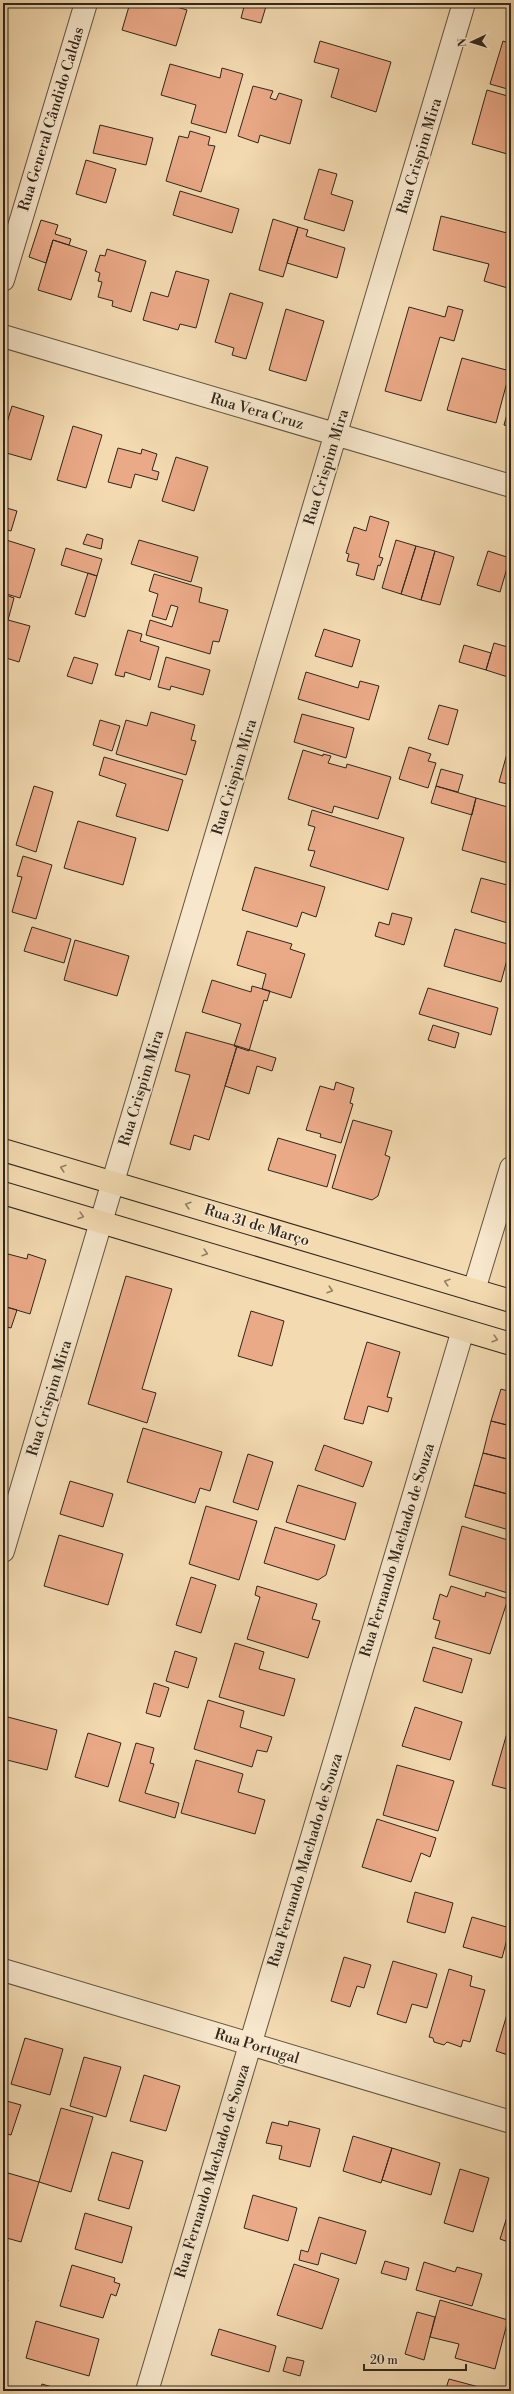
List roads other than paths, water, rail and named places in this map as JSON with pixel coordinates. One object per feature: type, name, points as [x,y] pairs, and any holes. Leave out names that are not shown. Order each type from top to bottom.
[{"type":"main road","name":"Rua 31 de Março","points":[[3,1150],[511,1301]]},
{"type":"main road","points":[[3,1193],[511,1344]]},
{"type":"street","name":"Rua General Cândido Caldas","points":[[3,280],[86,3]]},
{"type":"street","name":"Rua Crispim Mira","points":[[3,1552],[464,3]]},
{"type":"street","name":"Rua Vera Cruz","points":[[3,336],[511,486]]},
{"type":"street","points":[[474,1290],[511,1168]]},
{"type":"street","name":"Rua Fernando Machado de Souza","points":[[147,2391],[463,1330]]},
{"type":"street","name":"Rua Portugal","points":[[3,1970],[511,2122]]}]
